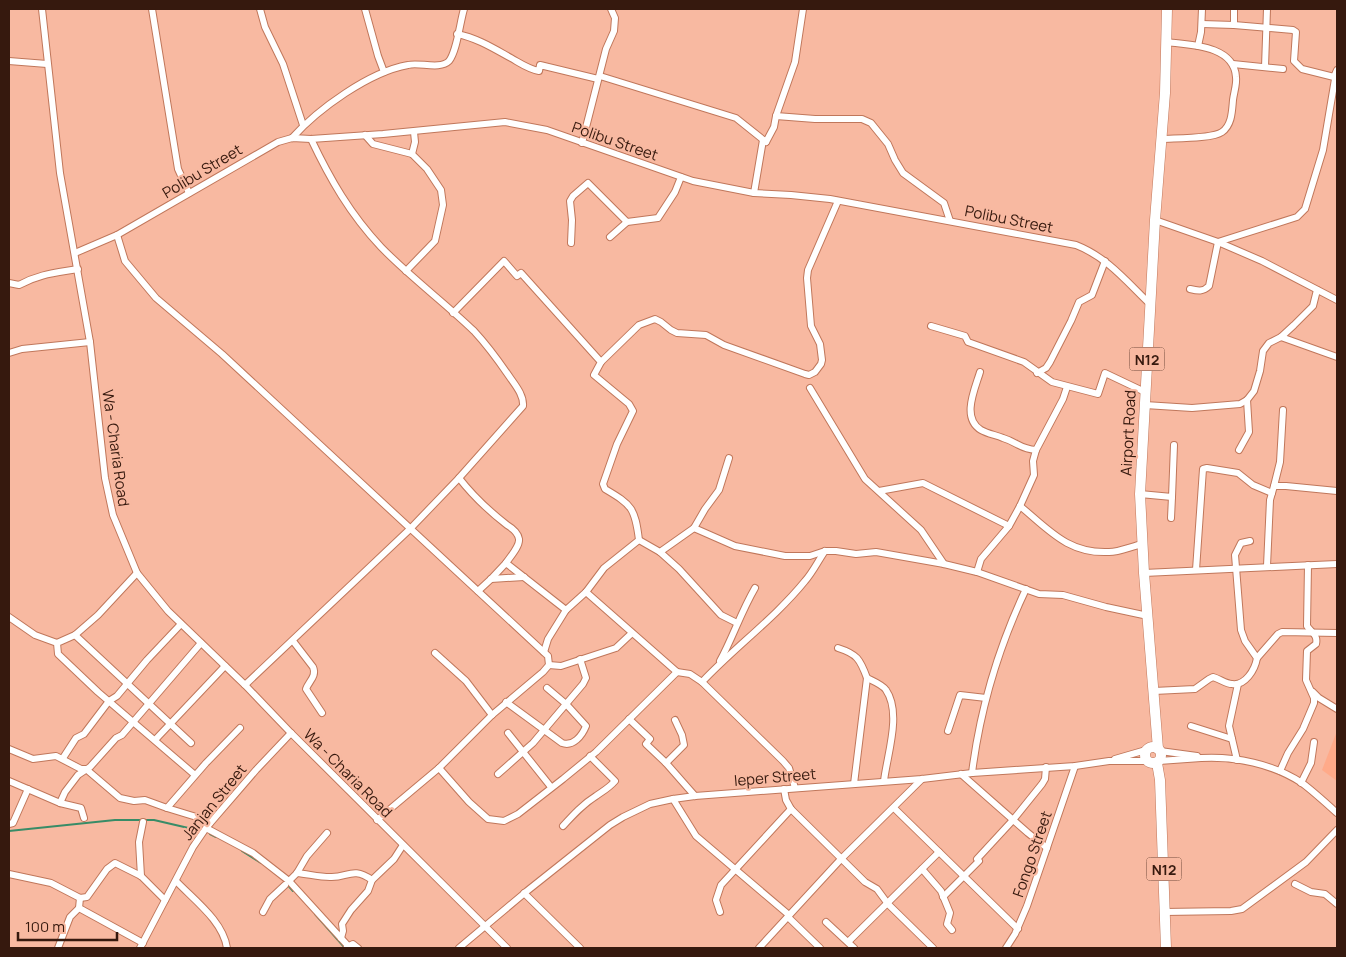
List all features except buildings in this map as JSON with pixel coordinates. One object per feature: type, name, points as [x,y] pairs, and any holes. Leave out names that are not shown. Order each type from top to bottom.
[{"type":"highway","name":"Airport Road","points":[[1153,756],[1156,710],[1144,573],[1140,494],[1167,9]]},
{"type":"highway","name":"N12","points":[[1153,756],[1160,791],[1166,948]]},
{"type":"street","name":"Wa - Charia Road","points":[[42,9],[60,173],[90,342],[99,434],[107,487],[113,515],[137,573],[168,611],[226,666],[507,948]]},
{"type":"street","points":[[152,9],[178,169],[189,193]]},
{"type":"street","points":[[260,9],[283,64],[303,125]]},
{"type":"street","points":[[365,9],[384,72]]},
{"type":"street","points":[[292,138],[303,125],[343,94],[384,72],[409,64],[444,64],[447,62],[452,56],[464,9]]},
{"type":"street","points":[[582,143],[606,50],[614,30],[615,18],[611,9]]},
{"type":"street","points":[[766,142],[774,127],[795,62],[803,9]]},
{"type":"street","points":[[1198,46],[1202,24],[1202,9]]},
{"type":"street","points":[[1234,9],[1234,25]]},
{"type":"street","points":[[1265,67],[1267,9]]},
{"type":"street","points":[[1202,24],[1293,30],[1296,32],[1294,61],[1302,69],[1336,74],[1323,150],[1305,209],[1297,217],[1218,242]]},
{"type":"street","points":[[457,34],[471,37],[484,43],[530,69],[539,71],[540,65],[599,77],[736,118],[766,142]]},
{"type":"street","points":[[1161,139],[1214,135],[1224,131],[1229,125],[1236,77],[1233,64],[1223,53],[1198,46],[1166,42]]},
{"type":"street","points":[[9,61],[47,64]]},
{"type":"street","points":[[1233,64],[1283,68]]},
{"type":"street","points":[[776,116],[815,119],[862,119],[871,123],[888,144],[894,160],[903,173],[944,203],[950,221]]},
{"type":"street","name":"Polibu Street","points":[[75,253],[118,235],[264,148],[278,142],[292,138],[311,139],[414,132],[505,122],[547,130],[711,186],[754,193],[791,194],[838,201],[1076,245],[1092,252],[1105,261],[1150,304]]},
{"type":"street","points":[[412,154],[415,142],[414,132]]},
{"type":"street","points":[[365,135],[373,144],[412,154],[427,169],[441,190],[443,205],[435,241],[406,271]]},
{"type":"street","points":[[245,685],[410,528],[459,478],[523,406],[524,400],[485,343],[473,330],[406,271],[357,219],[329,177],[311,139]]},
{"type":"street","points":[[754,193],[763,140],[766,142]]},
{"type":"street","points":[[610,237],[627,222],[658,218],[675,192],[681,177]]},
{"type":"street","points":[[571,243],[572,220],[570,201],[588,183],[627,222]]},
{"type":"street","points":[[639,540],[637,522],[631,506],[625,500],[603,487],[617,444],[633,411],[629,404],[594,375],[601,362],[640,325],[655,319],[677,333],[706,335],[724,345],[805,374],[809,375],[815,372],[822,360],[820,344],[811,326],[807,278],[810,263],[838,201]]},
{"type":"street","points":[[1155,220],[1218,242],[1262,261],[1337,300]]},
{"type":"street","points":[[118,235],[125,261],[156,298],[222,354],[544,652],[548,656],[549,665]]},
{"type":"street","points":[[1190,289],[1199,291],[1209,286],[1218,242]]},
{"type":"street","points":[[453,313],[504,261],[518,276],[521,273],[601,362]]},
{"type":"street","points":[[1037,373],[1046,368],[1050,362],[1079,302],[1092,295],[1105,261]]},
{"type":"street","points":[[9,283],[19,285],[50,272],[78,269]]},
{"type":"street","points":[[1145,405],[1192,408],[1234,405],[1247,400],[1254,391],[1263,350],[1269,343],[1281,337],[1313,306],[1316,290]]},
{"type":"street","points":[[931,326],[965,336],[968,342],[1024,362],[1052,382],[1068,387],[1098,394],[1105,372],[1146,392]]},
{"type":"street","points":[[1281,337],[1337,357]]},
{"type":"street","points":[[9,354],[22,349],[90,342]]},
{"type":"street","points":[[980,372],[970,414],[973,424],[985,432],[1008,439],[1024,449],[1036,450]]},
{"type":"street","points":[[977,572],[981,558],[1009,526],[1020,506],[1034,475],[1036,450],[1068,387]]},
{"type":"street","points":[[810,388],[865,479],[921,530],[944,564]]},
{"type":"street","points":[[1239,450],[1249,432],[1247,400]]},
{"type":"street","points":[[1267,566],[1273,489],[1280,462],[1283,410]]},
{"type":"street","points":[[1171,518],[1174,445]]},
{"type":"street","points":[[660,552],[694,528],[719,490],[729,458]]},
{"type":"street","points":[[1196,570],[1203,469],[1238,473],[1253,485],[1273,489],[1286,486],[1337,491]]},
{"type":"street","points":[[459,478],[493,514],[515,530],[520,542],[506,562],[478,591]]},
{"type":"street","points":[[879,491],[922,483],[1009,526]]},
{"type":"street","points":[[1140,494],[1172,497]]},
{"type":"street","points":[[1020,506],[1064,542],[1081,549],[1110,552],[1143,544]]},
{"type":"street","points":[[694,528],[735,546],[785,556],[810,556],[836,551],[856,554],[876,552],[944,564],[977,572],[1039,594],[1063,595],[1148,616]]},
{"type":"street","points":[[639,540],[660,552],[679,569],[720,615],[737,624]]},
{"type":"street","points":[[544,652],[548,639],[566,610],[586,592],[604,568],[639,540]]},
{"type":"street","points":[[1250,541],[1240,543],[1235,555],[1241,630],[1245,641],[1257,658]]},
{"type":"street","points":[[702,682],[805,581],[825,552]]},
{"type":"street","points":[[506,562],[566,610]]},
{"type":"street","points":[[1144,573],[1337,564]]},
{"type":"street","points":[[1280,771],[1314,703],[1306,680],[1306,655],[1309,649],[1316,644],[1317,638],[1307,626],[1308,565]]},
{"type":"street","points":[[9,617],[34,635],[57,643],[75,635],[98,615],[137,573]]},
{"type":"street","points":[[491,579],[524,577]]},
{"type":"street","points":[[717,666],[755,588]]},
{"type":"street","points":[[972,773],[974,752],[986,698],[1010,621],[1026,589]]},
{"type":"street","points":[[586,592],[677,672],[690,674],[702,682],[783,761],[789,768],[795,788]]},
{"type":"street","points":[[63,758],[76,738],[84,734],[109,701],[117,696],[181,624]]},
{"type":"street","points":[[1154,691],[1192,689],[1213,677],[1230,685],[1238,684],[1252,672],[1257,658],[1278,634],[1282,632],[1311,631],[1337,633]]},
{"type":"street","points":[[378,820],[439,768],[492,715],[549,665],[561,666],[616,648],[632,633]]},
{"type":"street","points":[[75,635],[191,743]]},
{"type":"street","points":[[293,640],[314,667],[314,676],[306,689],[322,713]]},
{"type":"street","points":[[57,643],[58,654],[195,775]]},
{"type":"street","points":[[60,803],[65,792],[78,776],[116,738],[122,735],[201,643]]},
{"type":"street","points":[[838,648],[852,652],[862,664],[867,678],[854,784]]},
{"type":"street","points":[[435,653],[466,681],[492,715]]},
{"type":"street","points":[[498,774],[544,730],[583,684],[586,678],[580,659]]},
{"type":"street","points":[[155,740],[226,666]]},
{"type":"street","points":[[439,768],[469,802],[488,819],[504,821],[518,814],[590,756],[677,672]]},
{"type":"street","points":[[867,678],[885,688],[893,703],[894,718],[884,782]]},
{"type":"street","points":[[1237,760],[1229,726],[1238,684]]},
{"type":"street","points":[[506,702],[565,744],[572,743],[586,726],[566,704],[547,688]]},
{"type":"street","points":[[1310,689],[1319,698],[1337,709]]},
{"type":"street","points":[[948,730],[960,694],[986,698]]},
{"type":"street","points":[[629,719],[650,740],[646,744],[695,796]]},
{"type":"street","points":[[666,764],[684,745],[682,735],[675,720]]},
{"type":"street","points":[[1190,726],[1232,739]]},
{"type":"street","points":[[167,808],[195,775],[240,728]]},
{"type":"street","name":"Janjan Street","points":[[141,946],[176,881],[188,854],[208,825],[291,733]]},
{"type":"street","points":[[508,733],[551,787]]},
{"type":"street","points":[[1301,783],[1311,763],[1314,742]]},
{"type":"street","points":[[9,749],[33,759],[56,756],[63,758],[81,769],[86,769],[120,798],[134,801],[145,800],[203,818],[208,825],[252,853],[287,883],[348,947],[353,944],[358,948]]},
{"type":"street","points":[[563,826],[576,812],[595,796],[609,788],[615,781],[590,756]]},
{"type":"street","points":[[1109,762],[1153,756],[1203,758]]},
{"type":"street","points":[[1109,762],[1153,756],[1237,760],[1254,763],[1280,771],[1301,783],[1337,813]]},
{"type":"street","name":"Ieper Street","points":[[459,948],[524,893],[610,825],[650,804],[695,796],[922,779],[1109,762]]},
{"type":"street","name":"Fongo Street","points":[[1006,948],[1018,929],[1075,766]]},
{"type":"street","points":[[943,897],[979,861],[977,859],[1042,784],[1045,779],[1046,767]]},
{"type":"street","points":[[961,774],[1012,820],[1047,848]]},
{"type":"street","points":[[759,948],[841,859],[922,779]]},
{"type":"street","points":[[9,781],[60,803],[82,808],[84,818]]},
{"type":"street","points":[[9,824],[13,823],[28,789]]},
{"type":"street","points":[[784,789],[786,800],[791,808],[841,859],[866,882],[878,889],[888,904],[934,948]]},
{"type":"street","points":[[673,799],[696,836],[788,916],[820,948]]},
{"type":"street","points":[[720,912],[716,900],[721,885],[791,808]]},
{"type":"street","points":[[894,808],[1018,929]]},
{"type":"street","points":[[141,876],[139,842],[143,822]]},
{"type":"street","points":[[1164,912],[1231,911],[1242,909],[1306,862],[1337,830]]},
{"type":"street","points":[[263,912],[270,899],[297,873],[307,856],[328,834]]},
{"type":"street","points":[[341,938],[342,924],[351,910],[368,891],[372,880],[394,859],[403,845]]},
{"type":"street","points":[[848,942],[939,852]]},
{"type":"street","points":[[9,874],[51,883],[80,898],[87,897],[107,869],[115,863],[141,876],[165,900]]},
{"type":"street","points":[[922,869],[941,890],[950,914],[946,924],[952,930]]},
{"type":"street","points":[[297,873],[331,878],[355,873],[365,875],[372,880]]},
{"type":"street","points":[[176,881],[218,926],[226,940],[227,948]]},
{"type":"street","points":[[1295,884],[1312,892],[1325,894],[1337,904]]},
{"type":"street","points":[[524,893],[578,947]]},
{"type":"street","points":[[58,948],[70,917],[79,908],[80,898]]},
{"type":"street","points":[[79,908],[141,946]]},
{"type":"street","points":[[826,922],[854,948]]},
{"type":"shaded area","points":[[1337,731],[1337,781],[1322,770]]},
{"type":"waterway","points":[[9,831],[115,820],[154,820],[197,830]]},
{"type":"waterway","points":[[210,834],[216,837]]},
{"type":"waterway","points":[[242,851],[261,863]]},
{"type":"waterway","points":[[286,883],[293,891]]},
{"type":"waterway","points":[[315,914],[345,948]]}]
